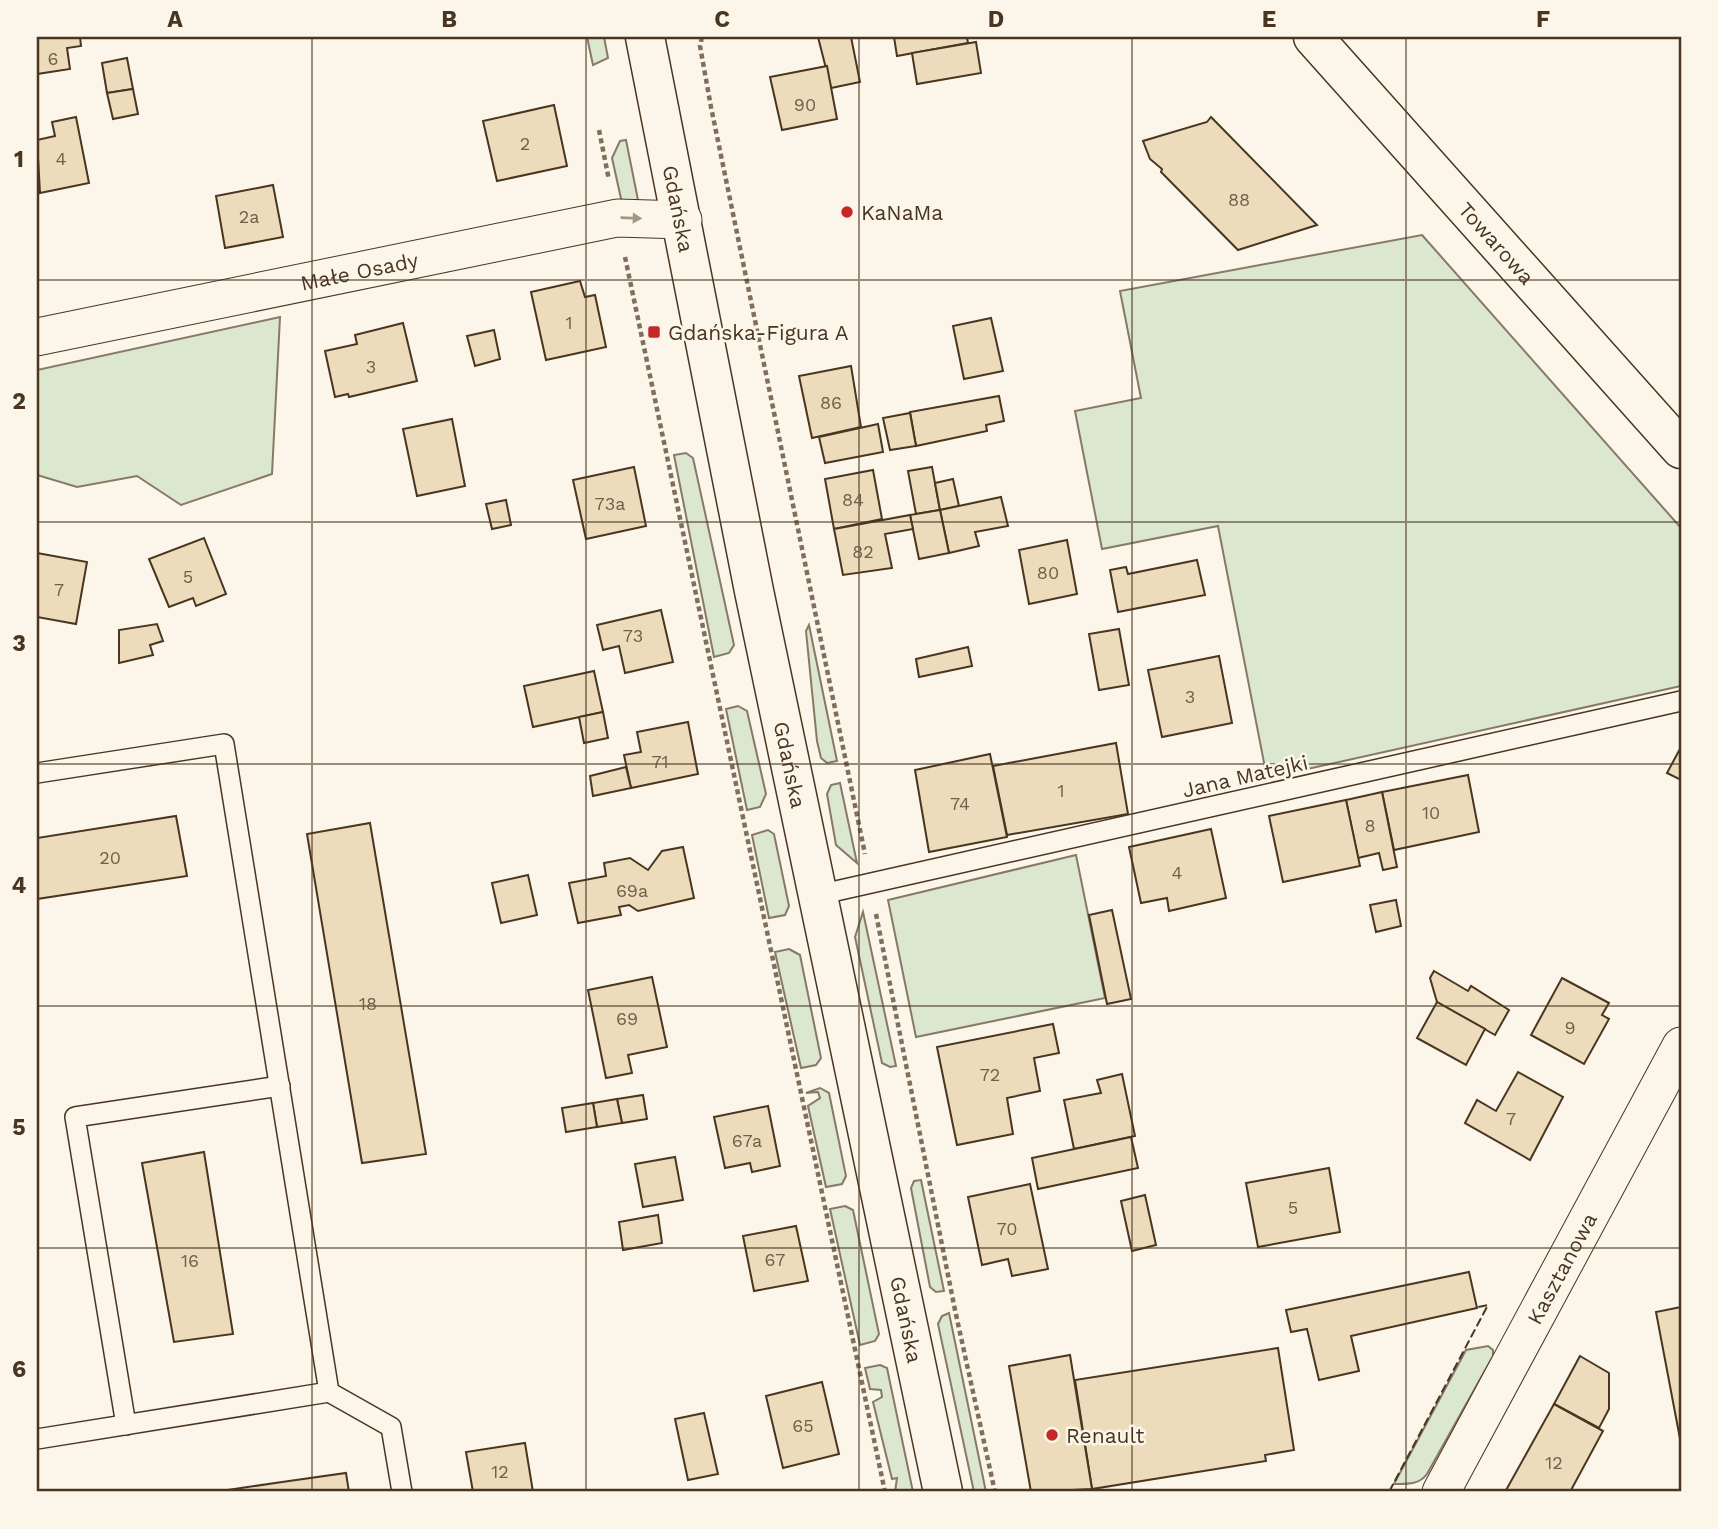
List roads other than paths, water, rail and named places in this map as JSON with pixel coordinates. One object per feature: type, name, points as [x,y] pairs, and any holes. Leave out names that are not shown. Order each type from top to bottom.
[{"type":"main road","name":"Towarowa","points":[[1313,37],[1681,449]]},
{"type":"main road","name":"Gdańska","points":[[647,38],[754,591],[943,1492]]},
{"type":"street","name":"Małe Osady","points":[[37,337],[617,218],[683,220]]},
{"type":"street","name":"Kasztanowa","points":[[1441,1492],[1681,1046]]},
{"type":"lane","name":"Jana Matejki","points":[[818,895],[1681,701]]},
{"type":"lane","points":[[37,773],[224,744],[329,1392]]},
{"type":"lane","points":[[127,1425],[75,1117],[280,1086]]},
{"type":"lane","points":[[37,1439],[329,1392],[391,1427],[402,1492]]},
{"type":"place","name":"KaNaMa","points":[[847,212]]},
{"type":"place","name":"Gdańska-Figura A","points":[[654,332]]},
{"type":"place","name":"Renault","points":[[1052,1435]]}]
